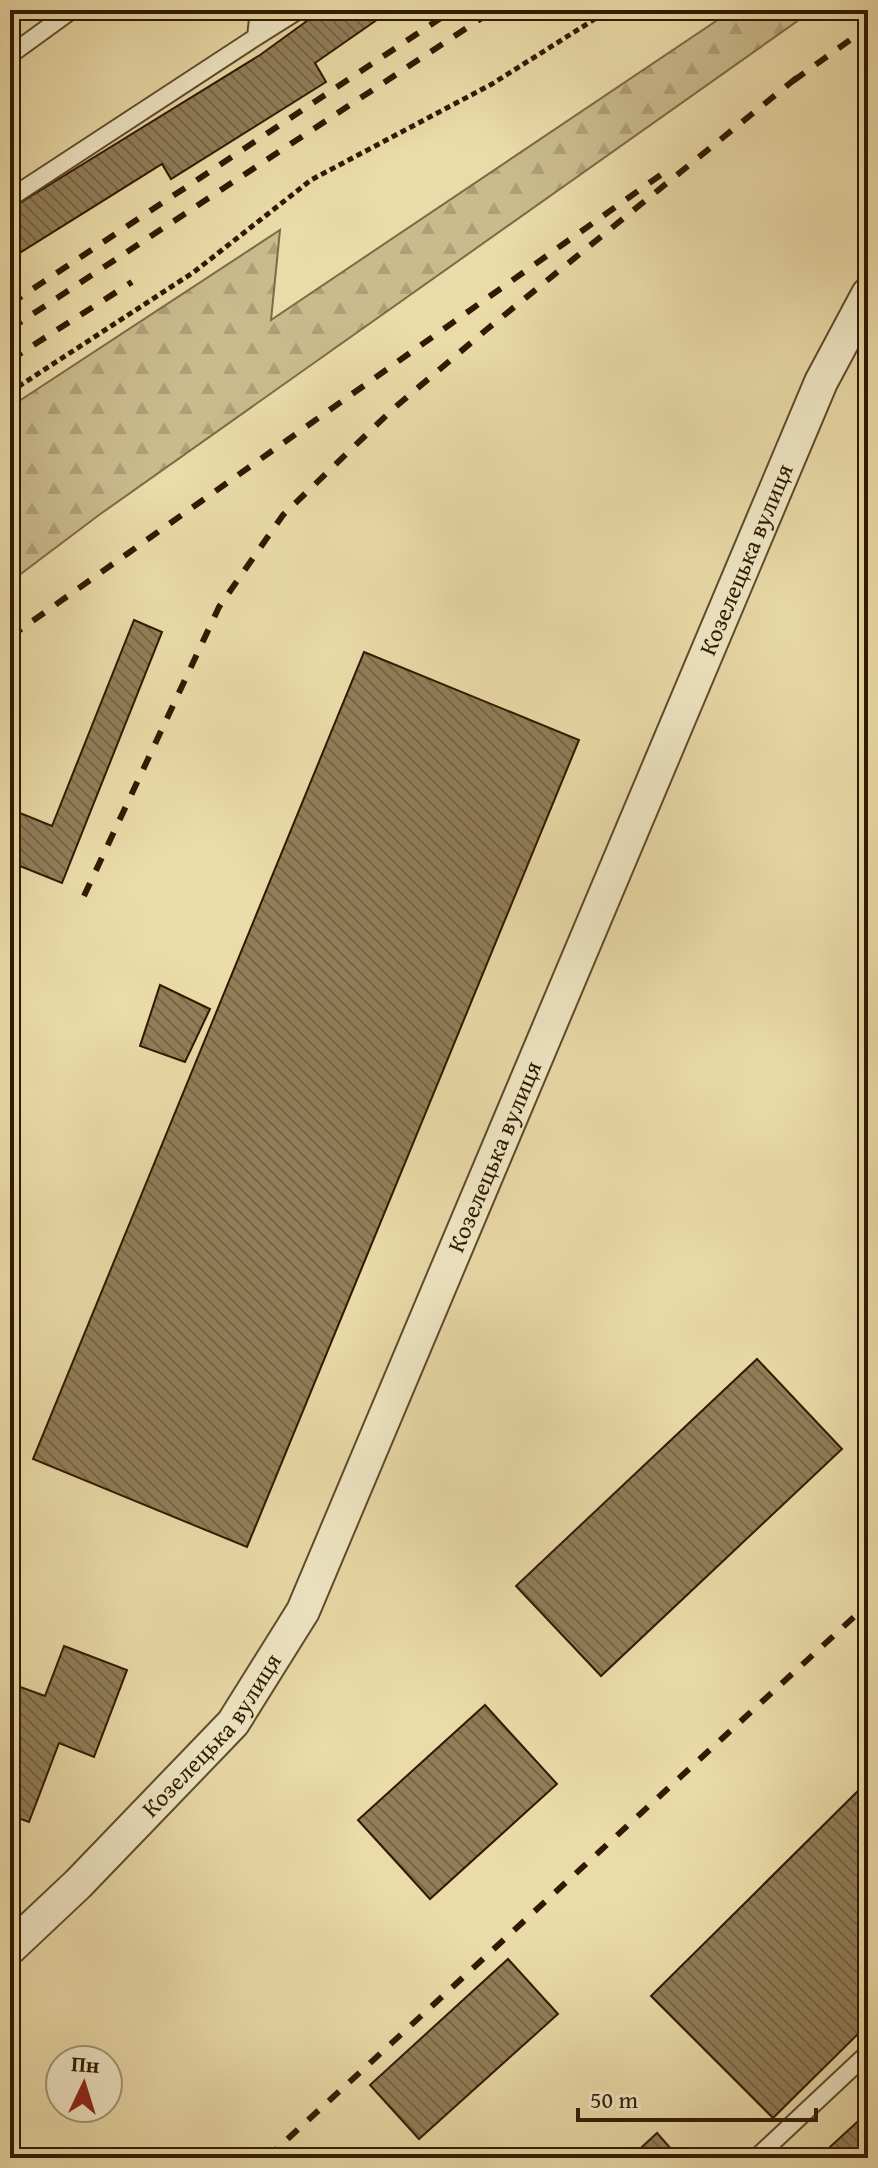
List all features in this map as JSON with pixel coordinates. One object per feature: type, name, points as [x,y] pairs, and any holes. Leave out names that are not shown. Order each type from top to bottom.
[{"type":"street","name":"Козелецька вулиця","points":[[10,1948],[78,1884],[233,1723],[303,1611],[821,382],[868,294]]},
{"type":"lane","points":[[10,55],[72,10]]},
{"type":"lane","points":[[256,37],[259,10]]},
{"type":"lane","points":[[10,198],[299,10]]},
{"type":"lane","points":[[756,2158],[868,2053]]},
{"type":"path","points":[[10,392],[194,272],[311,180],[492,84],[609,10]]},
{"type":"green space","points":[[726,10],[813,10],[99,515],[10,582],[10,407],[280,230],[271,320],[719,19]]},
{"type":"building","points":[[322,10],[391,10],[315,63],[326,82],[171,179],[162,164],[10,259],[10,209],[260,55]]},
{"type":"building","points":[[134,620],[162,632],[62,883],[10,862],[10,809],[52,826]]},
{"type":"building","points":[[364,652],[579,740],[247,1547],[33,1459]]},
{"type":"building","points":[[160,985],[210,1009],[185,1062],[140,1046]]},
{"type":"building","points":[[757,1359],[842,1449],[601,1676],[516,1586]]},
{"type":"building","points":[[64,1646],[127,1670],[94,1757],[59,1743],[29,1822],[10,1815],[10,1698],[15,1685],[45,1696]]},
{"type":"building","points":[[485,1705],[557,1784],[430,1899],[358,1820]]},
{"type":"building","points":[[868,1781],[868,2024],[773,2118],[651,1996]]},
{"type":"building","points":[[508,1959],[558,2014],[419,2139],[370,2085]]},
{"type":"building","points":[[868,2112],[868,2158],[818,2158]]},
{"type":"building","points":[[657,2133],[679,2158],[630,2158]]},
{"type":"railway","points":[[10,304],[453,10]]},
{"type":"railway","points":[[10,329],[494,10]]},
{"type":"railway","points":[[793,81],[868,27]]},
{"type":"railway","points":[[84,896],[219,607],[283,515],[393,409],[800,75]]},
{"type":"railway","points":[[10,637],[669,169]]},
{"type":"railway","points":[[10,360],[132,282]]},
{"type":"railway","points":[[267,2158],[868,1604]]}]
